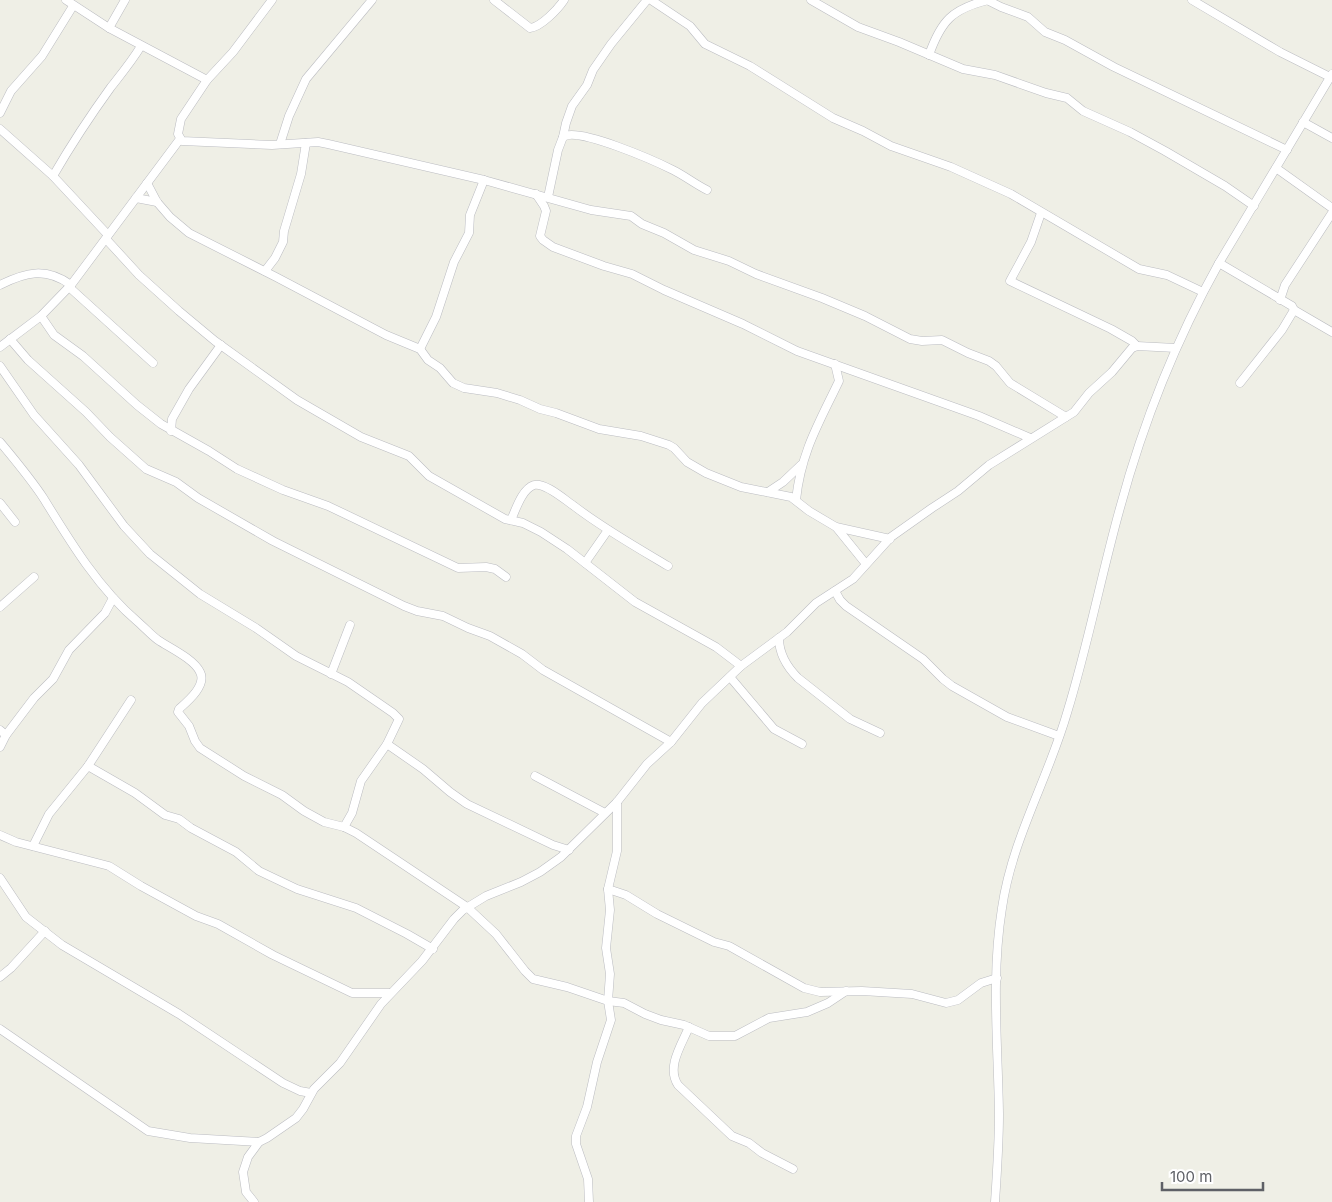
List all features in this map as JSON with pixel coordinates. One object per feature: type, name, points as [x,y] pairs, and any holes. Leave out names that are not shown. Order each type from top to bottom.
[{"type":"street","points":[[66,0],[109,28],[207,80]]},
{"type":"street","points":[[109,28],[125,0]]},
{"type":"street","points":[[272,0],[234,52],[207,80],[182,119],[178,134],[180,139],[186,143],[328,144],[484,180],[591,210],[631,216],[642,224],[664,233],[694,250],[822,298],[865,316],[910,339],[922,342],[942,340],[968,354],[989,360],[1010,383],[1066,417]]},
{"type":"street","points":[[280,144],[289,116],[306,79],[372,0]]},
{"type":"street","points":[[494,0],[530,28],[535,28],[558,8],[564,0]]},
{"type":"street","points":[[548,197],[558,150],[567,135],[566,126],[572,106],[586,85],[597,63],[611,44],[651,0],[690,26],[704,44],[750,66],[833,118],[891,146],[951,167],[1011,194],[1139,269],[1167,275],[1203,292]]},
{"type":"street","points":[[811,0],[858,28],[963,69],[995,75],[1051,95],[1067,98],[1083,111],[1130,132],[1165,151],[1254,206]]},
{"type":"street","points":[[825,9],[828,0]]},
{"type":"street","points":[[929,55],[938,33],[951,16],[962,8],[987,0],[1003,4],[1028,17],[1052,35],[1065,40],[1114,67],[1287,150]]},
{"type":"street","points":[[995,1202],[999,1117],[995,1020],[997,978],[1002,906],[1016,850],[1059,736],[1077,681],[1129,477],[1143,433],[1176,348],[1219,263],[1331,75],[1280,52],[1192,0]]},
{"type":"street","points":[[0,113],[11,91],[42,56],[73,6]]},
{"type":"street","points":[[53,176],[68,149],[112,86],[134,59],[141,46]]},
{"type":"street","points":[[1303,122],[1332,138]]},
{"type":"street","points":[[0,129],[53,176],[139,275],[221,346],[315,411],[361,437],[409,456],[429,476],[504,520],[523,522],[541,532],[567,548],[635,602],[716,647],[741,666]]},
{"type":"street","points":[[567,135],[607,143],[640,155],[676,172],[707,190]]},
{"type":"street","points":[[0,347],[41,316],[70,286],[180,139]]},
{"type":"street","points":[[265,271],[275,258],[283,242],[284,231],[301,174],[306,143]]},
{"type":"street","points":[[1276,168],[1332,208]]},
{"type":"street","points":[[420,349],[436,317],[454,262],[469,233],[470,215],[484,180]]},
{"type":"street","points":[[147,183],[157,202],[170,217],[189,233],[386,335],[420,349],[428,360],[440,368],[453,383],[464,388],[520,400],[540,409],[599,429],[641,436],[669,445],[687,462],[706,473],[741,487],[796,500],[836,527],[890,539]]},
{"type":"street","points":[[536,194],[546,211],[539,233],[547,244],[604,266],[632,274],[743,324],[797,351],[979,416],[1030,438]]},
{"type":"street","points":[[136,198],[157,202]]},
{"type":"street","points":[[1041,213],[1031,242],[1010,282],[1112,329],[1137,346]]},
{"type":"street","points":[[1280,300],[1285,285],[1332,213]]},
{"type":"street","points":[[1219,263],[1332,332]]},
{"type":"street","points":[[0,285],[23,275],[41,272],[60,278],[153,363]]},
{"type":"street","points":[[1240,383],[1282,330],[1294,310]]},
{"type":"street","points":[[41,316],[54,335],[83,356],[161,424],[210,451],[237,469],[257,480],[328,506],[458,568],[486,567],[495,569],[506,577]]},
{"type":"street","points":[[10,339],[28,360],[146,469],[176,482],[198,498],[266,537],[404,606],[417,611],[443,616],[490,636],[522,654],[551,675],[671,742]]},
{"type":"street","points":[[172,431],[172,419],[189,389],[221,346]]},
{"type":"street","points":[[254,1202],[246,1192],[242,1172],[248,1157],[259,1142],[296,1118],[311,1093],[340,1063],[390,993],[422,962],[454,919],[467,907],[486,896],[522,882],[540,872],[569,850],[617,802],[647,764],[671,742],[702,703],[741,666],[779,638],[816,603],[853,579],[890,539],[958,491],[989,465],[1079,407],[1089,393],[1112,372],[1132,348],[1137,346],[1176,348]]},
{"type":"street","points":[[796,500],[802,464],[817,424],[839,381],[835,364]]},
{"type":"street","points":[[0,366],[34,414],[79,465],[124,526],[150,554],[200,594],[256,628],[296,656],[365,693],[399,719],[387,744],[361,781],[352,813],[344,827]]},
{"type":"street","points":[[161,424],[172,419]]},
{"type":"street","points":[[0,442],[25,473],[88,566],[121,608],[156,638],[189,660],[200,671],[202,680],[198,688],[178,712],[197,744],[244,776],[282,795],[304,811],[324,822],[344,827],[356,833],[467,907],[496,934],[533,979],[567,987],[608,1001],[624,1003],[661,1020],[689,1026],[710,1036],[735,1036],[769,1018],[807,1012],[828,1003],[846,991]]},
{"type":"street","points":[[768,492],[790,476],[802,464]]},
{"type":"street","points":[[511,520],[525,492],[533,486],[545,487],[608,530],[668,566]]},
{"type":"street","points":[[0,503],[15,522]]},
{"type":"street","points":[[836,527],[866,564]]},
{"type":"street","points":[[585,563],[608,530]]},
{"type":"street","points":[[0,607],[34,577]]},
{"type":"street","points":[[835,591],[846,606],[923,659],[952,686],[1007,717],[1059,736]]},
{"type":"street","points":[[0,747],[3,732],[53,679],[69,650],[105,613],[113,598]]},
{"type":"street","points":[[331,674],[350,625]]},
{"type":"street","points":[[779,638],[779,649],[790,670],[850,719],[880,733]]},
{"type":"street","points":[[770,645],[779,649]]},
{"type":"street","points":[[730,677],[774,729],[802,744]]},
{"type":"street","points":[[33,846],[49,814],[88,766],[131,700]]},
{"type":"street","points":[[387,744],[423,769],[467,804],[553,845],[569,850]]},
{"type":"street","points":[[88,766],[122,785],[165,814],[178,819],[236,852],[260,871],[297,889],[356,908],[433,949]]},
{"type":"street","points":[[535,776],[605,813]]},
{"type":"street","points":[[589,1202],[588,1179],[576,1144],[576,1136],[587,1107],[597,1062],[610,1020],[608,1001],[610,974],[606,948],[610,910],[608,889],[617,851],[617,802]]},
{"type":"street","points":[[0,835],[16,842],[110,866],[141,886],[196,916],[218,924],[274,955],[352,993],[390,993]]},
{"type":"street","points":[[0,878],[26,917],[78,954],[213,1036],[282,1083],[300,1091],[311,1093]]},
{"type":"street","points":[[608,889],[626,895],[657,914],[714,942],[729,946],[804,988],[820,992],[862,990],[912,994],[946,1003],[958,1000],[981,983],[997,978]]},
{"type":"street","points":[[0,977],[11,968],[45,931]]},
{"type":"street","points":[[689,1026],[674,1062],[674,1076],[678,1085],[732,1136],[749,1143],[762,1153],[793,1169]]},
{"type":"street","points":[[0,1030],[148,1131],[190,1138],[259,1142]]}]
